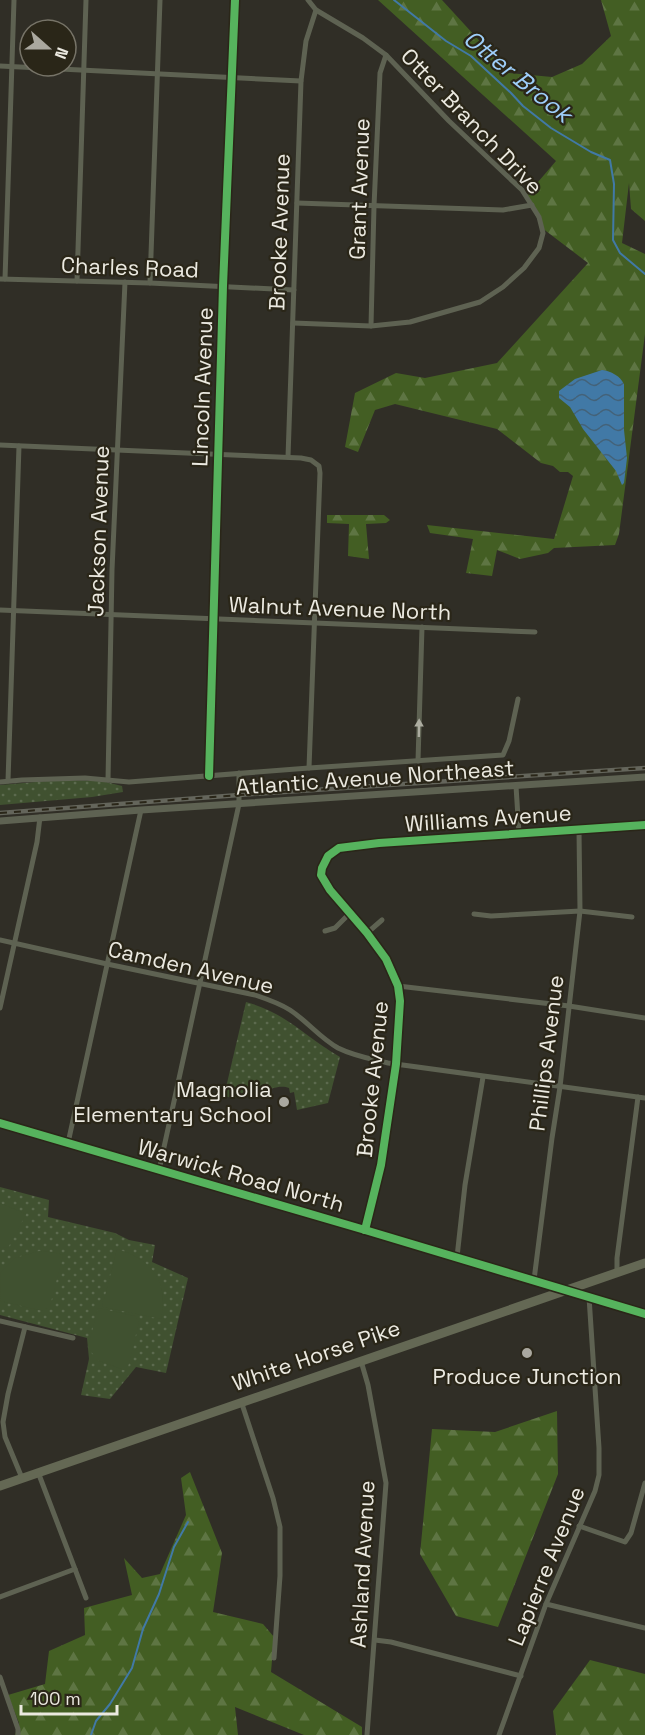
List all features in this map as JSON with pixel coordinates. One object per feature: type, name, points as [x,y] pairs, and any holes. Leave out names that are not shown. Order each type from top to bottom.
[{"type":"highway","name":"White Horse Pike","points":[[0,1485],[645,1263]]},
{"type":"street","points":[[2,279],[14,0]]},
{"type":"street","points":[[77,281],[86,0]]},
{"type":"street","points":[[150,283],[160,0]]},
{"type":"street","name":"Lincoln Avenue","points":[[209,776],[223,286],[235,0]]},
{"type":"street","name":"Otter Branch Drive","points":[[293,323],[371,326],[410,322],[480,302],[503,288],[524,268],[539,248],[543,233],[539,217],[522,190],[449,122],[386,55],[363,38],[316,10],[308,0]]},
{"type":"street","name":"Brooke Avenue","points":[[288,457],[301,81],[306,41],[316,10]]},
{"type":"street","name":"Grant Avenue","points":[[371,326],[380,73],[386,55]]},
{"type":"street","points":[[0,66],[301,81]]},
{"type":"street","points":[[297,203],[502,210],[532,206]]},
{"type":"street","name":"Charles Road","points":[[2,279],[294,290]]},
{"type":"street","name":"Jackson Avenue","points":[[108,780],[111,614],[125,282]]},
{"type":"street","points":[[0,445],[288,457],[311,460],[319,466],[309,768]]},
{"type":"street","points":[[8,781],[19,446]]},
{"type":"street","name":"Walnut Avenue North","points":[[0,610],[536,632]]},
{"type":"street","points":[[418,761],[422,627]]},
{"type":"street","points":[[0,782],[59,778],[129,782],[503,755],[509,741],[518,699]]},
{"type":"street","points":[[159,1170],[239,804],[239,773]]},
{"type":"street","name":"Atlantic Avenue Northeast","points":[[0,821],[645,777]]},
{"type":"street","points":[[516,786],[519,833]]},
{"type":"street","points":[[68,1143],[141,810]]},
{"type":"street","points":[[0,1008],[38,842],[40,817]]},
{"type":"street","name":"Williams Avenue","points":[[334,852],[339,848],[379,843],[645,825]]},
{"type":"street","name":"Phillips Avenue","points":[[534,1280],[560,1087],[580,911],[579,830]]},
{"type":"street","name":"Brooke Avenue","points":[[334,852],[328,856],[321,875],[330,890],[386,959],[398,986],[400,1001],[396,1064],[381,1165],[365,1230]]},
{"type":"street","points":[[474,914],[491,916],[580,911],[632,917]]},
{"type":"street","points":[[325,931],[335,928],[350,913]]},
{"type":"street","points":[[367,933],[382,920]]},
{"type":"street","name":"Camden Avenue","points":[[0,940],[255,995],[290,1010],[324,1039],[357,1056],[483,1077],[645,1098]]},
{"type":"street","points":[[398,986],[569,1006],[645,1018]]},
{"type":"street","points":[[457,1257],[465,1185],[483,1077]]},
{"type":"street","points":[[617,1272],[638,1097]]},
{"type":"street","name":"Warwick Road North","points":[[0,1123],[645,1314]]},
{"type":"street","name":"Lapierre Avenue","points":[[499,1735],[546,1604],[595,1491],[599,1475],[590,1297]]},
{"type":"street","points":[[0,1321],[73,1338]]},
{"type":"street","points":[[22,1478],[5,1437],[3,1422],[25,1327]]},
{"type":"street","name":"Ashland Avenue","points":[[361,1361],[368,1385],[386,1483],[367,1735]]},
{"type":"street","points":[[241,1401],[273,1498],[280,1527],[280,1576],[274,1658]]},
{"type":"street","points":[[38,1472],[86,1598]]},
{"type":"street","points":[[579,1526],[625,1542],[631,1533],[645,1483]]},
{"type":"street","points":[[0,1596],[75,1569]]},
{"type":"street","points":[[546,1604],[645,1628]]},
{"type":"street","points":[[375,1640],[391,1642],[521,1676]]},
{"type":"street","points":[[0,1677],[18,1735]]},
{"type":"green space","points":[[378,0],[442,0],[509,73],[552,77],[582,64],[611,36],[601,0],[645,0],[645,221],[631,209],[629,183],[622,243],[645,254],[645,334],[619,534],[615,545],[554,548],[548,553],[520,559],[497,550],[492,576],[466,573],[473,539],[430,533],[427,525],[554,539],[573,476],[568,472],[560,472],[553,466],[541,463],[497,429],[395,404],[375,410],[358,452],[345,447],[355,393],[396,373],[425,378],[497,363],[588,263],[542,228],[526,196],[556,161]]},
{"type":"green space","points":[[327,515],[384,515],[390,520],[386,523],[366,524],[369,559],[348,556],[349,524],[327,523]]},
{"type":"green space","points":[[60,780],[102,781],[122,786],[123,792],[0,805],[0,785]]},
{"type":"green space","points":[[246,1002],[285,1019],[340,1057],[328,1103],[297,1110],[294,1092],[290,1093],[289,1088],[283,1087],[232,1098],[224,1096]]},
{"type":"green space","points":[[0,1187],[49,1200],[48,1217],[155,1245],[152,1262],[188,1278],[166,1373],[136,1367],[110,1399],[81,1395],[89,1359],[87,1338],[0,1315]]},
{"type":"green space","points":[[0,1203],[26,1214],[8,1248],[0,1247]]},
{"type":"green space","points":[[117,1249],[140,1259],[155,1274],[162,1294],[161,1319],[103,1307],[102,1301]]},
{"type":"green space","points":[[39,1251],[63,1255],[50,1306],[43,1311],[0,1301],[1,1272],[15,1258]]},
{"type":"green space","points":[[98,1308],[135,1316],[139,1322],[128,1367],[124,1370],[97,1360],[88,1347]]},
{"type":"green space","points":[[557,1411],[558,1474],[498,1627],[456,1616],[420,1554],[432,1429],[495,1432]]},
{"type":"green space","points":[[190,1472],[222,1553],[213,1612],[263,1624],[274,1637],[271,1672],[362,1727],[362,1735],[304,1735],[235,1707],[238,1735],[15,1735],[19,1723],[8,1695],[45,1684],[49,1651],[85,1635],[84,1608],[132,1595],[124,1558],[142,1578],[160,1574],[186,1515],[181,1478]]},
{"type":"green space","points":[[590,1660],[645,1674],[645,1735],[556,1735],[553,1711]]},
{"type":"water","points":[[602,370],[615,374],[624,384],[624,430],[627,458],[622,485],[616,471],[583,429],[570,407],[559,398],[559,391],[575,379]]},
{"type":"waterway","name":"Otter Brook","points":[[394,0],[446,41],[471,56],[523,106],[551,128],[591,152],[610,160],[614,184],[613,240],[620,253],[645,274]]},
{"type":"waterway","points":[[91,1735],[96,1721],[110,1704],[132,1668],[143,1629],[159,1594],[174,1547],[188,1522]]},
{"type":"railway","points":[[0,813],[645,768]]},
{"type":"cycle path","points":[[209,776],[223,286],[235,0]]},
{"type":"cycle path","points":[[365,1230],[381,1165],[396,1064],[400,1001],[398,986],[386,959],[330,890],[321,875],[328,856],[339,848],[379,843],[645,825]]},
{"type":"cycle path","points":[[0,1123],[645,1314]]},
{"type":"place","name":"Magnolia Elementary School","points":[[284,1102]]},
{"type":"place","name":"Produce Junction","points":[[527,1353]]}]
